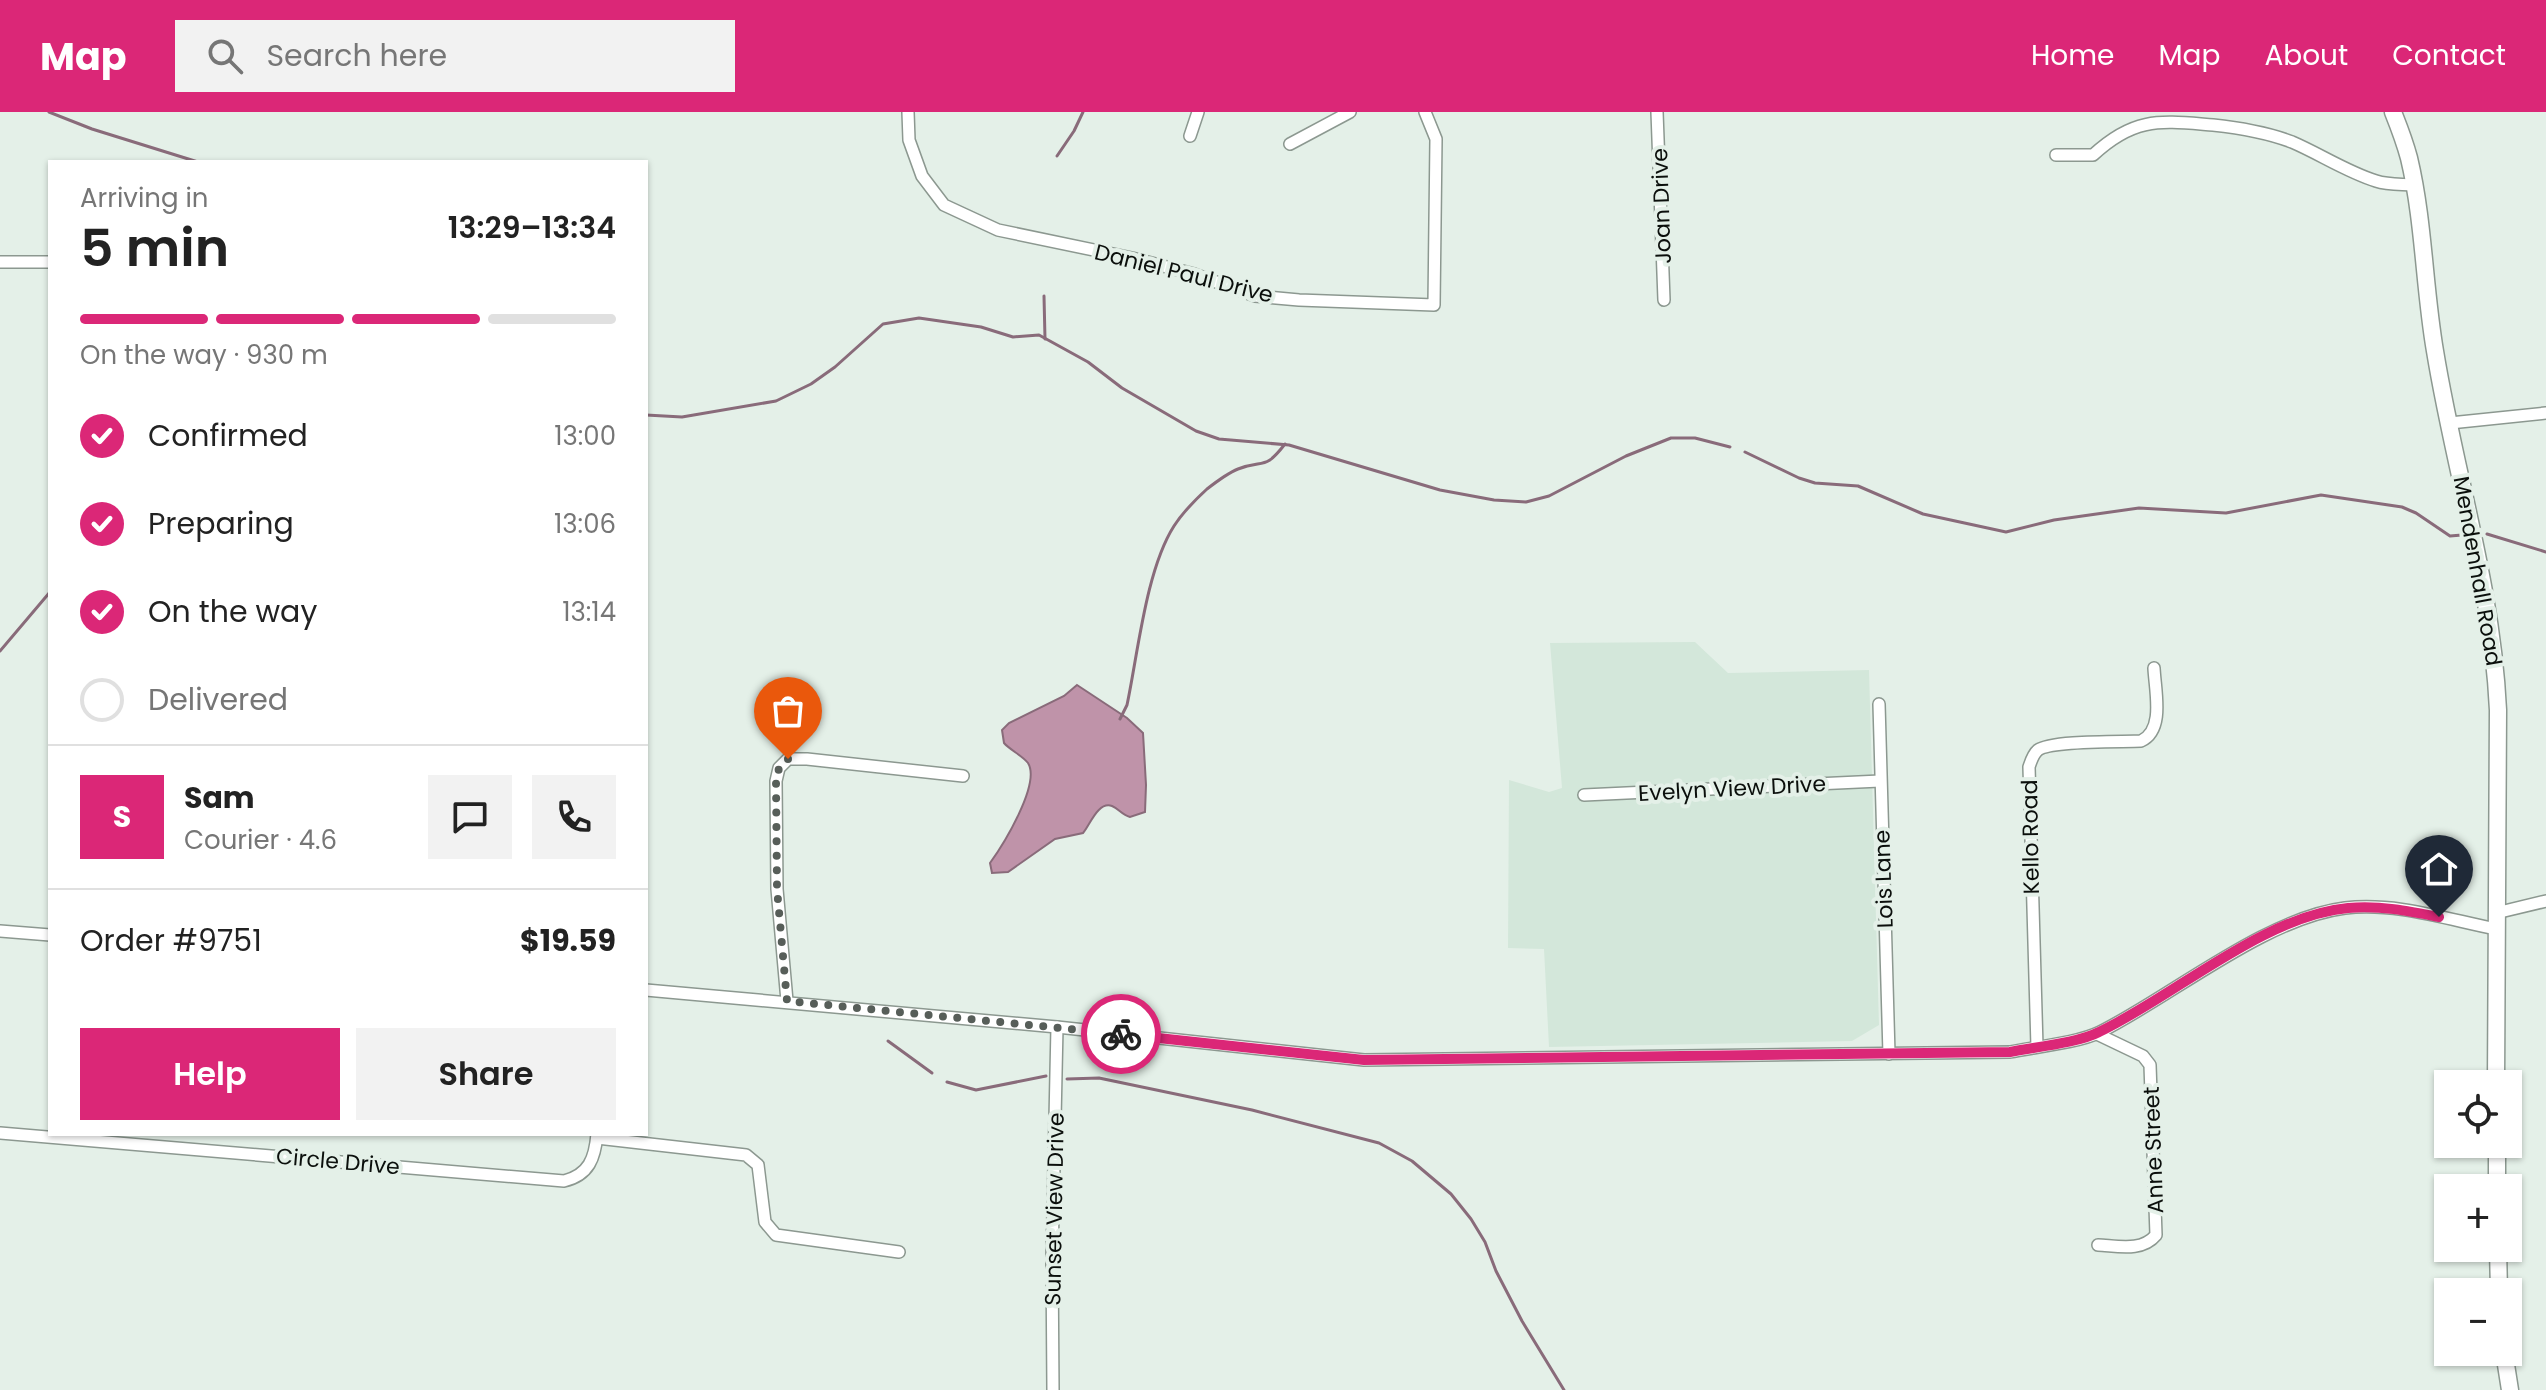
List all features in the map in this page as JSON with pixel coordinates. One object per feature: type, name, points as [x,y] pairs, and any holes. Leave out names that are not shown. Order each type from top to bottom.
[{"type":"street","name":"Daniel Paul Drive","points":[[908,112],[909,140],[922,176],[944,205],[998,230],[1169,268],[1255,296],[1434,305],[1436,139],[1425,112]]},
{"type":"street","points":[[1190,136],[1198,112]]},
{"type":"street","points":[[1290,144],[1350,112]]},
{"type":"street","name":"Joan Drive","points":[[1657,112],[1664,300]]},
{"type":"street","name":"Mendenhall Road","points":[[2393,112],[2409,157],[2434,348],[2477,543],[2496,662],[2496,1070]]},
{"type":"street","points":[[2056,155],[2093,155],[2112,138],[2128,131],[2154,122],[2171,121],[2259,131],[2294,143],[2378,182],[2413,185]]},
{"type":"street","points":[[0,262],[48,262]]},
{"type":"street","points":[[2450,423],[2546,413]]},
{"type":"street","name":"Kello Road","points":[[2037,1047],[2028,787],[2032,758],[2042,748],[2051,746],[2141,741],[2154,732],[2154,668]]},
{"type":"street","name":"Lois Lane","points":[[1879,704],[1889,1054]]},
{"type":"street","points":[[787,1001],[777,889],[776,781],[779,768],[788,759],[963,776]]},
{"type":"street","name":"Evelyn View Drive","points":[[1584,795],[1880,781]]},
{"type":"street","points":[[648,990],[1057,1027],[1364,1060],[2010,1052],[2097,1034],[2264,937],[2324,912],[2360,907],[2389,908],[2496,921],[2546,901]]},
{"type":"street","points":[[0,931],[48,935]]},
{"type":"street","name":"Sunset View Drive","points":[[1053,1390],[1052,1258],[1057,1027]]},
{"type":"street","name":"Anne Street","points":[[2097,1034],[2143,1056],[2150,1065],[2156,1235],[2149,1243],[2137,1247],[2098,1245]]},
{"type":"street","name":"Circle Drive","points":[[0,1133],[564,1181],[577,1178],[587,1170],[597,1136]]},
{"type":"street","points":[[597,1136],[746,1155],[758,1165],[765,1222],[776,1235],[899,1252]]},
{"type":"street","points":[[2506,1366],[2510,1390]]},
{"type":"shaded area","points":[[1695,642],[1728,673],[1869,670],[1879,1025],[1852,1041],[1549,1047],[1544,949],[1508,948],[1509,780],[1549,792],[1562,788],[1550,643]]},
{"type":"shaded area","points":[[1077,685],[1127,718],[1143,733],[1145,812],[1130,817],[1107,805],[1095,815],[1083,833],[1055,839],[1008,872],[992,873],[990,863],[1019,814],[1031,773],[1026,760],[1004,743],[1002,730],[1009,723],[1064,696]]},
{"type":"waterway","points":[[49,112],[192,160]]},
{"type":"waterway","points":[[1057,156],[1083,112]]},
{"type":"waterway","points":[[1044,296],[1045,339]]},
{"type":"waterway","points":[[648,415],[682,417],[776,401],[811,384],[835,367],[883,324],[919,318],[981,327],[1013,337],[1039,335],[1088,362],[1122,388],[1196,431],[1219,439],[1289,445],[1440,490],[1494,500],[1526,502],[1549,496],[1626,456],[1671,438],[1695,438],[1730,447]]},
{"type":"waterway","points":[[1120,719],[1127,705],[1156,565],[1174,526],[1189,506],[1214,483],[1238,469],[1268,461],[1285,444]]},
{"type":"waterway","points":[[1745,452],[1815,483],[1858,486],[1923,514],[2006,532],[2054,520],[2139,508],[2226,513],[2321,495],[2402,507],[2450,536],[2462,535]]},
{"type":"waterway","points":[[2487,534],[2546,552]]},
{"type":"waterway","points":[[0,651],[48,594]]},
{"type":"waterway","points":[[888,1041],[932,1073]]},
{"type":"waterway","points":[[947,1082],[976,1090],[1046,1076]]},
{"type":"waterway","points":[[1067,1079],[1099,1078],[1252,1110],[1379,1143],[1412,1161],[1451,1194],[1471,1219],[1522,1321],[1564,1390]]},
{"type":"way so far","points":[[788,759],[779,768],[776,781],[777,889],[787,1001],[1121,1034]]},
{"type":"route","points":[[1121,1034],[1364,1060],[2010,1052],[2097,1034],[2240,950],[2309,917],[2360,907],[2389,908],[2439,917]]}]
